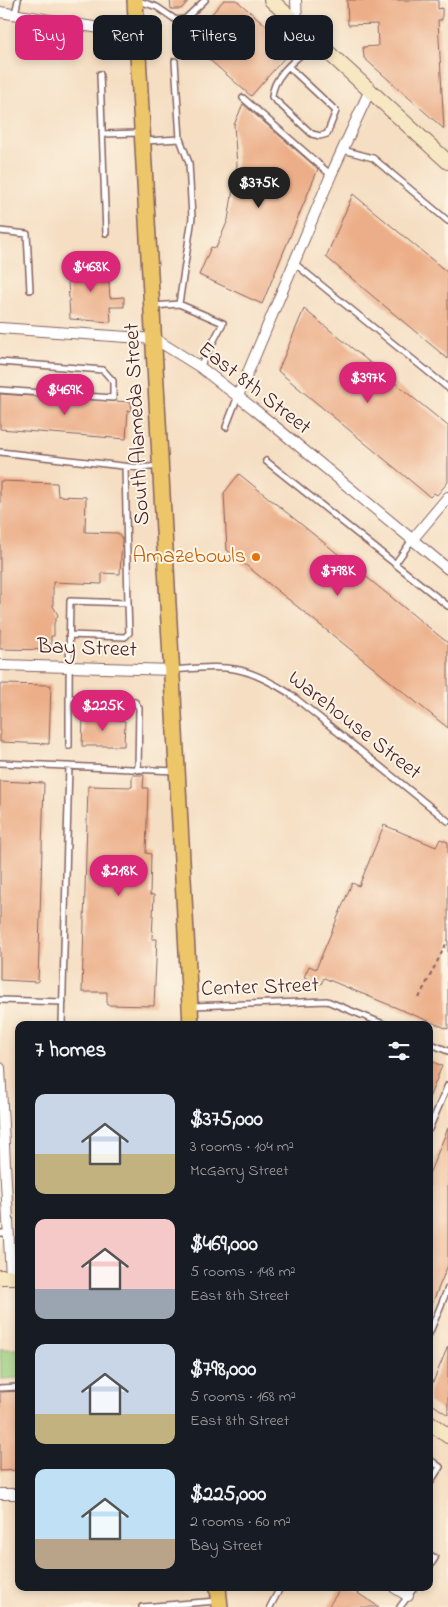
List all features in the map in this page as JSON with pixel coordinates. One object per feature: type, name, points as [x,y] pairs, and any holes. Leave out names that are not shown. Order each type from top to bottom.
[{"type":"main road","name":"South Alameda Street","points":[[136,0],[136,15]]},
{"type":"main road","points":[[271,0],[288,15]]},
{"type":"main road","points":[[333,56],[448,162]]},
{"type":"main road","name":"South Alameda Street","points":[[139,60],[191,1021]]},
{"type":"main road","points":[[433,1425],[448,1436]]},
{"type":"street","points":[[296,0],[297,15]]},
{"type":"street","points":[[0,12],[15,15]]},
{"type":"street","points":[[238,396],[331,175],[370,90]]},
{"type":"street","name":"East 8th Street","points":[[0,328],[155,339],[200,367],[238,396],[448,569]]},
{"type":"street","points":[[412,540],[448,497]]},
{"type":"street","name":"Bay Street","points":[[0,665],[173,670]]},
{"type":"street","points":[[0,1068],[4,1233],[10,1277]]},
{"type":"street","points":[[0,1494],[15,1494]]},
{"type":"street","points":[[400,1591],[408,1596]]},
{"type":"lane","points":[[15,15],[18,0]]},
{"type":"lane","points":[[136,0],[157,7],[176,20],[185,19],[205,0]]},
{"type":"lane","points":[[289,67],[336,111],[327,134],[320,136],[312,134],[272,97],[272,88],[289,67],[297,60]]},
{"type":"lane","points":[[175,61],[180,139],[188,164],[192,218],[179,304]]},
{"type":"lane","points":[[100,74],[106,234]]},
{"type":"lane","points":[[243,98],[331,175]]},
{"type":"lane","points":[[102,134],[180,139]]},
{"type":"lane","points":[[343,150],[373,158],[448,221]]},
{"type":"lane","points":[[0,231],[27,234],[30,290]]},
{"type":"lane","points":[[294,263],[448,388]]},
{"type":"lane","points":[[153,306],[179,304],[223,323],[200,367]]},
{"type":"lane","points":[[0,362],[102,370],[114,381],[113,398],[0,390]]},
{"type":"lane","points":[[226,427],[238,396]]},
{"type":"lane","points":[[0,452],[125,466],[162,465]]},
{"type":"lane","points":[[266,461],[448,606]]},
{"type":"lane","points":[[69,635],[125,637],[129,633],[125,466]]},
{"type":"lane","points":[[395,564],[412,540]]},
{"type":"lane","points":[[69,746],[68,667],[70,601],[128,603]]},
{"type":"lane","name":"Warehouse Street","points":[[173,670],[225,666],[245,670],[273,683],[289,692],[448,821]]},
{"type":"lane","points":[[69,698],[135,702],[139,708],[138,770]]},
{"type":"lane","points":[[0,762],[178,772]]},
{"type":"lane","points":[[62,1021],[69,766]]},
{"type":"lane","points":[[0,1000],[63,1002]]},
{"type":"lane","name":"Center Street","points":[[190,1006],[326,1001],[376,1021]]},
{"type":"lane","points":[[433,1045],[448,1051]]},
{"type":"lane","points":[[433,1121],[448,1085]]},
{"type":"lane","points":[[433,1324],[448,1288]]},
{"type":"lane","points":[[0,1388],[15,1388]]},
{"type":"lane","points":[[433,1463],[440,1467],[433,1478]]},
{"type":"lane","points":[[270,1607],[278,1591]]},
{"type":"lane","points":[[400,1607],[412,1591]]},
{"type":"lane","points":[[142,1607],[177,1606],[219,1598]]},
{"type":"path","points":[[419,998],[448,940]]},
{"type":"green space","points":[[0,1349],[15,1349],[15,1378],[1,1379]]},
{"type":"building","points":[[170,0],[189,0],[181,9],[171,9]]},
{"type":"building","points":[[224,0],[236,0],[254,15],[211,15]]},
{"type":"building","points":[[347,0],[438,0],[438,9],[442,8],[442,20],[438,20],[444,129],[364,58],[363,47],[378,46],[377,24],[348,25]]},
{"type":"building","points":[[255,16],[265,24],[265,60],[282,60],[251,96],[210,60],[255,60]]},
{"type":"building","points":[[243,104],[318,169],[262,304],[199,275],[211,247],[216,248],[228,220],[237,165],[234,125]]},
{"type":"building","points":[[353,194],[448,273],[448,359],[326,257]]},
{"type":"building","points":[[67,263],[108,267],[110,298],[124,297],[124,307],[110,307],[111,322],[70,319]]},
{"type":"building","points":[[304,309],[448,426],[448,482],[437,495],[434,493],[430,497],[278,371]]},
{"type":"building","points":[[0,394],[131,402],[132,411],[128,410],[126,439],[0,429]]},
{"type":"building","points":[[239,474],[448,643],[448,728],[227,550],[224,493]]},
{"type":"building","points":[[0,481],[57,483],[58,496],[86,497],[85,532],[118,533],[122,539],[120,574],[102,573],[102,584],[53,582],[53,606],[58,615],[54,623],[54,636],[51,636],[51,650],[0,649]]},
{"type":"building","points":[[0,684],[51,685],[49,744],[0,742]]},
{"type":"building","points":[[83,717],[125,721],[124,746],[82,746]]},
{"type":"building","points":[[132,775],[144,775],[143,788],[148,788],[146,853],[151,854],[150,895],[154,895],[152,939],[157,939],[154,1006],[107,1005],[107,992],[82,992],[88,786],[132,787]]},
{"type":"building","points":[[0,781],[44,783],[38,982],[0,980]]},
{"type":"building","points":[[384,825],[436,847],[440,839],[448,842],[448,1029],[433,1023],[433,1021],[429,1021],[324,978],[321,984],[304,977],[309,966],[316,969],[352,883],[359,886]]},
{"type":"building","points":[[433,1062],[442,1066],[433,1088]]},
{"type":"building","points":[[448,1128],[448,1265],[433,1301],[433,1164]]},
{"type":"building","points":[[448,1346],[448,1415],[433,1405],[433,1382]]},
{"type":"building","points":[[15,1391],[15,1470],[0,1471],[0,1392]]},
{"type":"building","points":[[339,1591],[355,1591],[379,1607],[328,1607]]},
{"type":"place","name":"Amazebowls","points":[[256,557]]}]
